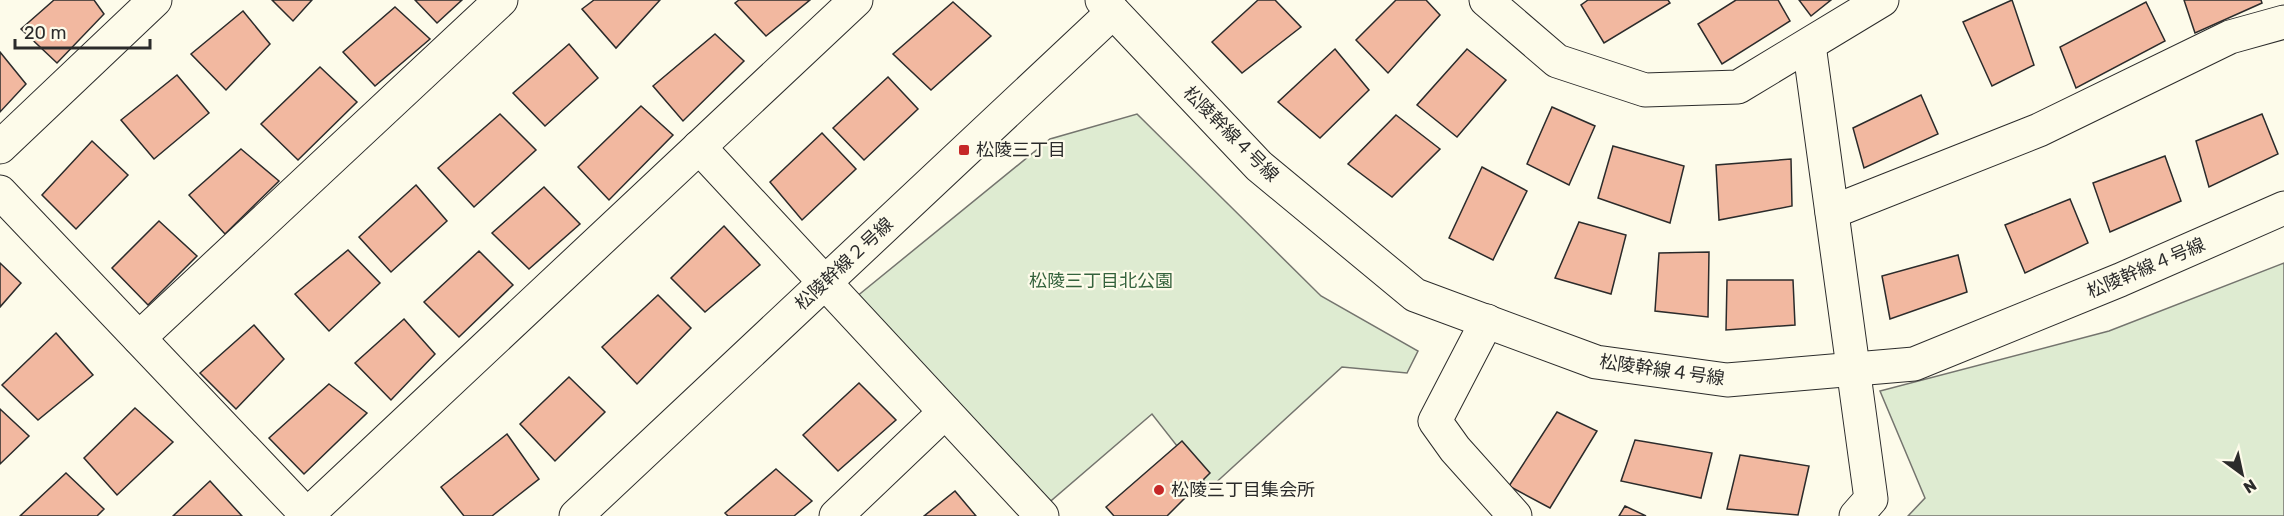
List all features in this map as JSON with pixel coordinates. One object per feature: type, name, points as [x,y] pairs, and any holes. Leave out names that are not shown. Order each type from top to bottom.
[{"type":"street","points":[[0,147],[155,0]]},
{"type":"street","points":[[139,338],[501,0]]},
{"type":"street","points":[[0,192],[306,515],[856,0]]},
{"type":"street","points":[[1486,0],[1557,61],[1645,90],[1738,87],[1882,0]]},
{"type":"street","name":"松陵幹線２号線","points":[[576,516],[824,283],[1113,4]]},
{"type":"street","name":"松陵幹線４号線","points":[[1113,4],[1258,166],[1416,295],[1596,362],[1726,380],[1914,364],[2120,280],[2284,208]]},
{"type":"street","points":[[1832,212],[2038,130],[2230,37],[2284,22]]},
{"type":"street","points":[[1809,45],[1871,499],[1856,516]]},
{"type":"street","points":[[699,147],[1042,516]]},
{"type":"street","points":[[1487,321],[1435,421],[1455,449],[1515,516]]},
{"type":"street","points":[[836,516],[945,412]]},
{"type":"green space","name":"松陵三丁目北公園","points":[[1137,114],[1321,296],[1418,351],[1407,373],[1342,367],[1210,488],[1152,414],[1038,512],[845,306],[1050,139]]},
{"type":"green space","points":[[2284,263],[2284,516],[1908,516],[1925,498],[1880,391],[2109,331]]},
{"type":"building","points":[[54,0],[94,0],[104,14],[57,63],[21,29]]},
{"type":"building","points":[[272,0],[312,0],[293,21]]},
{"type":"building","points":[[415,0],[462,0],[437,23]]},
{"type":"building","points":[[594,0],[660,0],[616,48],[582,9]]},
{"type":"building","points":[[739,0],[810,0],[766,36],[735,3]]},
{"type":"building","points":[[1258,0],[1275,0],[1301,27],[1242,73],[1212,42]]},
{"type":"building","points":[[1396,0],[1426,0],[1440,15],[1388,73],[1356,40]]},
{"type":"building","points":[[1588,0],[1668,0],[1670,3],[1604,43],[1581,5]]},
{"type":"building","points":[[1736,0],[1778,0],[1790,21],[1722,64],[1698,24]]},
{"type":"building","points":[[1799,0],[1831,0],[1811,16]]},
{"type":"building","points":[[2012,0],[2034,65],[1992,86],[1963,22]]},
{"type":"building","points":[[2184,0],[2261,0],[2262,3],[2195,33]]},
{"type":"building","points":[[953,2],[991,36],[931,90],[893,54]]},
{"type":"building","points":[[2146,2],[2165,41],[2076,88],[2060,47]]},
{"type":"building","points":[[395,7],[430,39],[375,86],[343,52]]},
{"type":"building","points":[[243,11],[270,44],[226,90],[191,54]]},
{"type":"building","points":[[715,34],[744,61],[683,121],[653,86]]},
{"type":"building","points":[[569,44],[598,78],[545,126],[513,93]]},
{"type":"building","points":[[1335,49],[1369,90],[1320,138],[1278,102]]},
{"type":"building","points":[[1467,49],[1506,80],[1457,137],[1417,105]]},
{"type":"building","points":[[0,52],[26,84],[0,112]]},
{"type":"building","points":[[320,67],[357,102],[298,160],[261,124]]},
{"type":"building","points":[[177,75],[209,113],[154,159],[121,120]]},
{"type":"building","points":[[888,77],[918,109],[864,160],[833,128]]},
{"type":"building","points":[[1921,95],[1938,134],[1864,168],[1853,128]]},
{"type":"building","points":[[641,106],[673,135],[609,200],[578,167]]},
{"type":"building","points":[[1552,107],[1595,126],[1569,185],[1527,164]]},
{"type":"building","points":[[500,114],[536,150],[474,207],[438,168]]},
{"type":"building","points":[[2262,114],[2278,154],[2209,187],[2196,141]]},
{"type":"building","points":[[1396,115],[1440,149],[1392,197],[1348,164]]},
{"type":"building","points":[[822,133],[856,169],[802,220],[770,182]]},
{"type":"building","points":[[92,141],[128,175],[76,229],[42,195]]},
{"type":"building","points":[[1613,146],[1684,166],[1670,223],[1598,198]]},
{"type":"building","points":[[241,149],[279,181],[225,234],[189,195]]},
{"type":"building","points":[[2165,156],[2181,201],[2110,232],[2093,183]]},
{"type":"building","points":[[1791,159],[1792,206],[1719,220],[1716,165]]},
{"type":"building","points":[[1482,167],[1527,191],[1493,260],[1449,238]]},
{"type":"building","points":[[416,185],[447,221],[391,272],[359,237]]},
{"type":"building","points":[[544,187],[580,224],[529,269],[492,233]]},
{"type":"building","points":[[2070,199],[2088,243],[2025,273],[2005,225]]},
{"type":"building","points":[[159,221],[197,256],[148,305],[112,268]]},
{"type":"building","points":[[1579,222],[1626,235],[1611,294],[1555,278]]},
{"type":"building","points":[[724,226],[760,265],[705,312],[671,278]]},
{"type":"building","points":[[348,250],[380,283],[329,331],[295,294]]},
{"type":"building","points":[[479,251],[513,285],[459,337],[424,302]]},
{"type":"building","points":[[1709,252],[1708,317],[1655,311],[1659,253]]},
{"type":"building","points":[[1958,255],[1967,292],[1890,319],[1882,276]]},
{"type":"building","points":[[0,263],[21,283],[0,307]]},
{"type":"building","points":[[1727,280],[1793,280],[1795,325],[1726,330]]},
{"type":"building","points":[[658,295],[691,328],[637,384],[602,347]]},
{"type":"building","points":[[404,319],[435,354],[391,400],[355,363]]},
{"type":"building","points":[[254,325],[284,359],[236,409],[200,373]]},
{"type":"building","points":[[56,333],[93,375],[38,420],[2,385]]},
{"type":"building","points":[[569,377],[605,412],[555,461],[520,424]]},
{"type":"building","points":[[859,383],[896,420],[838,471],[803,435]]},
{"type":"building","points":[[329,384],[367,413],[304,474],[269,438]]},
{"type":"building","points":[[135,408],[173,442],[117,495],[84,458]]},
{"type":"building","points":[[0,409],[29,436],[0,464]]},
{"type":"building","points":[[1557,412],[1597,431],[1550,508],[1509,486]]},
{"type":"building","points":[[507,434],[539,479],[492,516],[464,516],[441,487]]},
{"type":"building","points":[[1635,440],[1712,453],[1701,498],[1621,481]]},
{"type":"building","name":"松陵三丁目集会所","points":[[1182,441],[1210,473],[1167,516],[1114,516],[1106,507]]},
{"type":"building","points":[[1740,455],[1809,466],[1798,515],[1727,509]]},
{"type":"building","points":[[776,469],[812,501],[794,516],[728,516],[725,513]]},
{"type":"building","points":[[66,473],[104,509],[97,516],[20,516]]},
{"type":"building","points":[[210,481],[242,516],[173,516]]},
{"type":"building","points":[[955,491],[976,516],[924,516]]},
{"type":"building","points":[[1625,506],[1646,516],[1619,516]]},
{"type":"place","name":"松陵三丁目","points":[[964,150]]},
{"type":"place","name":"松陵三丁目集会所","points":[[1159,490]]}]
